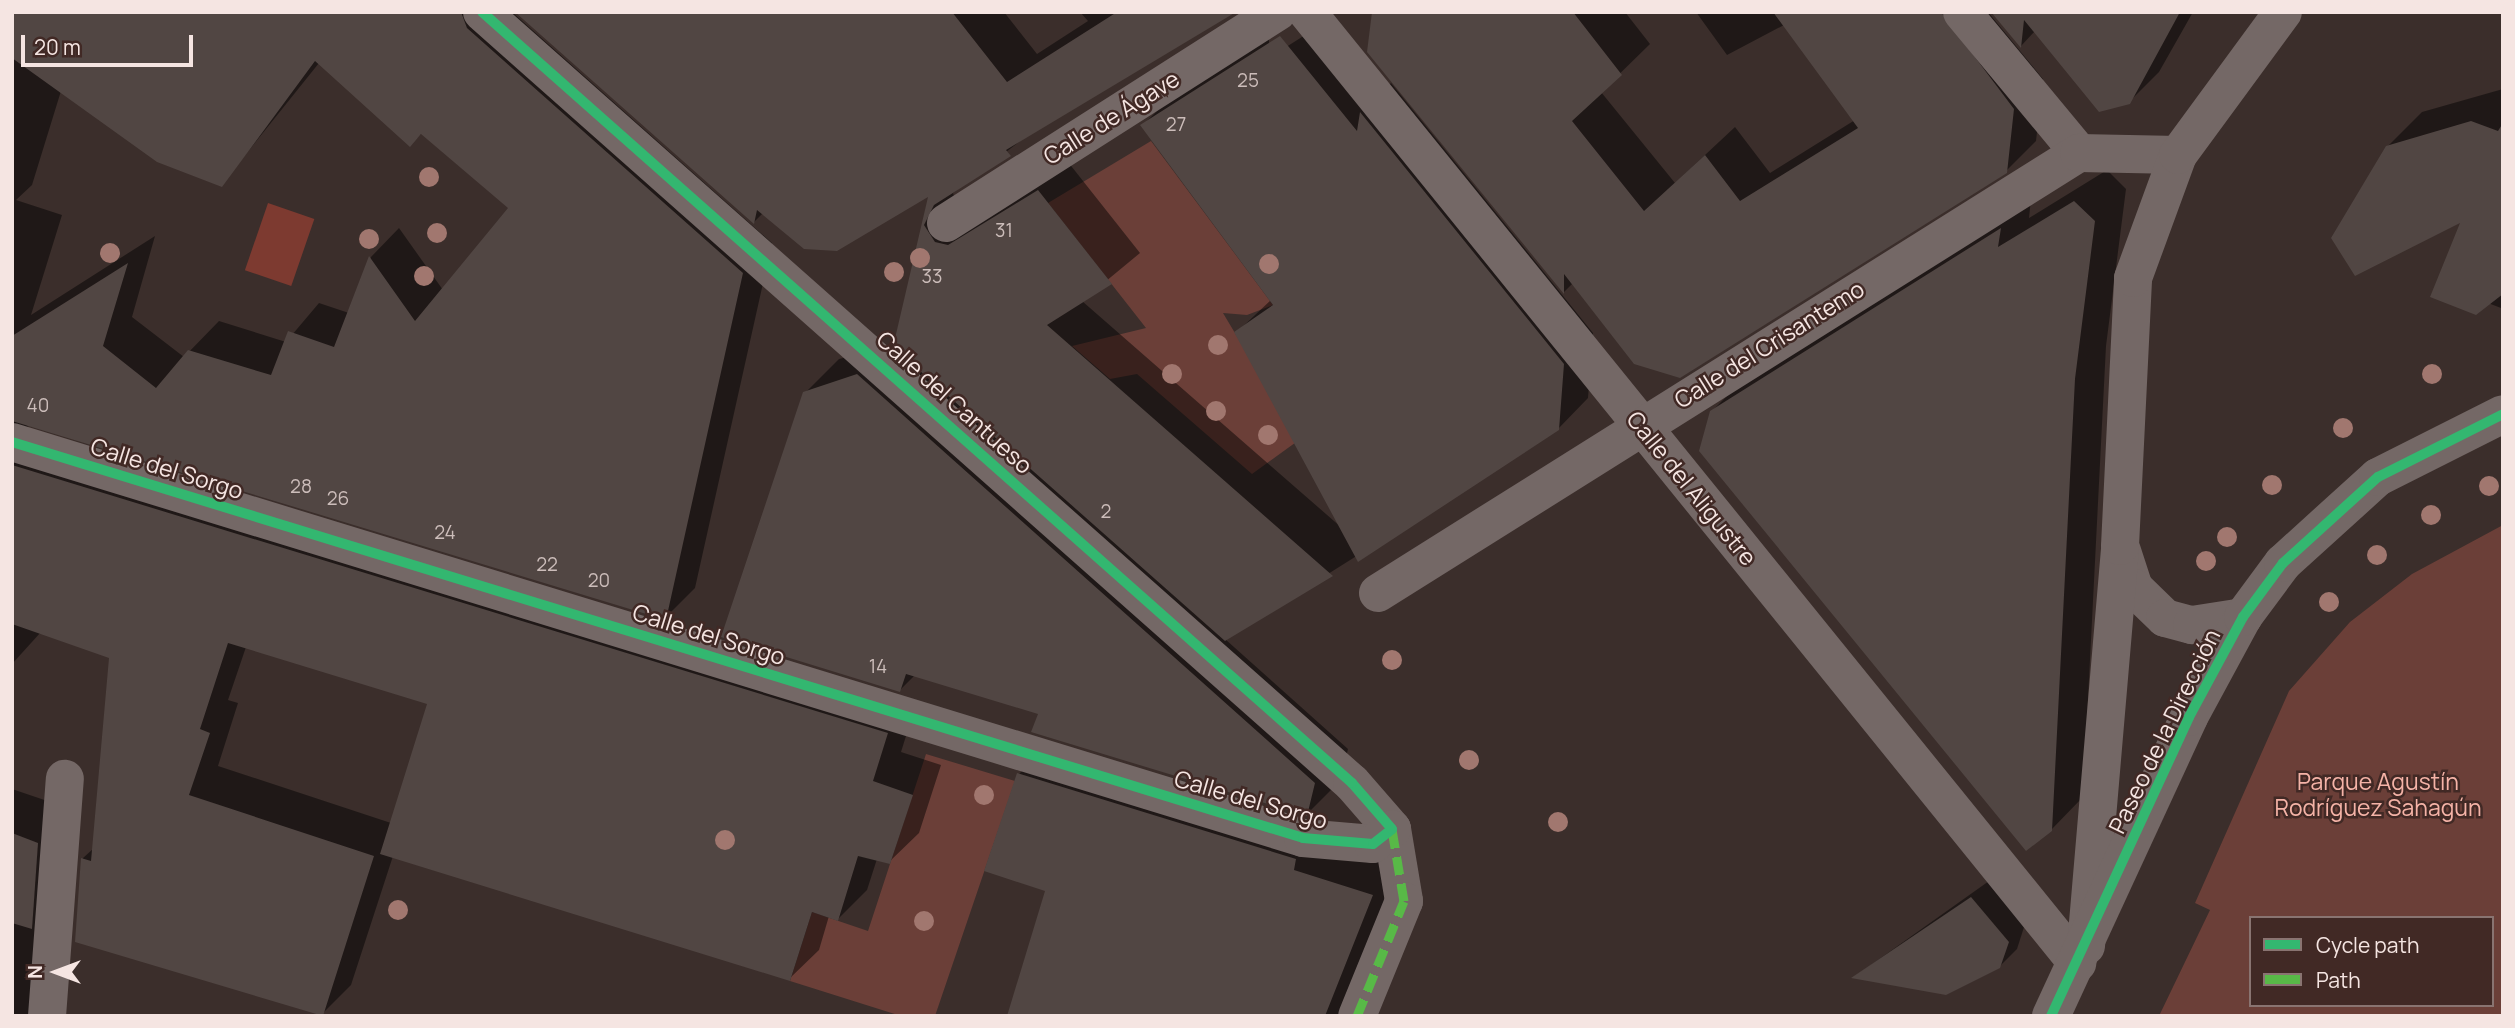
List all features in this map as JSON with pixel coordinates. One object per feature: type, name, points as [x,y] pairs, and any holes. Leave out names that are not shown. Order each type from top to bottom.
[{"type":"street","name":"Calle del Cantueso","points":[[482,12],[1352,783],[1392,830]]},
{"type":"street","name":"Calle de Ágave","points":[[946,223],[1277,12]]},
{"type":"street","name":"Calle del Aligustre","points":[[1307,12],[1641,424],[2082,955]]},
{"type":"street","points":[[1962,12],[2079,153],[2178,155]]},
{"type":"street","name":"Paseo de la Dirección","points":[[2082,955],[2120,546],[2133,278],[2178,155],[2283,12]]},
{"type":"street","name":"Calle del Crisantemo","points":[[1378,593],[1641,424],[2079,153]]},
{"type":"street","name":"Paseo de la Dirección","points":[[2051,1016],[2082,955],[2189,718],[2243,617],[2283,563],[2346,501],[2416,454],[2503,414]]},
{"type":"street","name":"Calle del Sorgo","points":[[12,442],[1303,838],[1373,844],[1392,830]]},
{"type":"street","name":"Paseo de la Dirección","points":[[2120,546],[2134,588],[2165,618],[2192,625],[2243,617]]},
{"type":"street","points":[[47,1016],[65,779]]},
{"type":"street","points":[[1357,1016],[1404,901],[1392,830]]},
{"type":"green space","points":[[1151,141],[1273,305],[1247,315],[1223,313],[1299,440],[1252,474],[1137,374],[1110,379],[1072,346],[1146,328],[1048,203]]},
{"type":"green space","name":"Parque Agustín Rodríguez Sahagún","points":[[2503,525],[2503,1016],[2159,1016],[2210,910],[2195,903],[2289,691],[2350,622],[2412,574]]},
{"type":"green space","points":[[926,754],[1015,781],[935,1016],[901,1016],[790,981],[812,912],[868,931]]},
{"type":"shaded area","points":[[268,203],[314,219],[291,286],[245,270]]},
{"type":"building","points":[[12,12],[461,12],[467,28],[743,273],[666,620],[12,421],[12,336],[128,263],[103,346],[156,388],[188,350],[271,375],[288,331],[334,347],[369,256],[415,321],[508,208],[421,134],[410,147],[315,61],[222,187],[157,162],[12,58]]},
{"type":"building","points":[[515,12],[952,12],[1007,82],[1117,12],[1236,12],[1006,150],[1011,156],[934,205],[924,225],[935,242],[948,245],[1038,190],[1112,284],[1047,325],[1333,576],[1225,641],[893,347],[928,197],[837,251],[804,249],[757,210],[754,224]]},
{"type":"building","points":[[1372,12],[1573,12],[1622,75],[1572,121],[1644,211],[1705,155],[1740,201],[1858,128],[1773,12],[1941,12],[2014,109],[2007,173],[1680,378],[1634,364],[1564,274],[1564,294],[1367,52]]},
{"type":"building","points":[[1991,12],[2180,12],[2130,104],[2099,112],[2024,20],[2021,48]]},
{"type":"building","points":[[1280,36],[1357,131],[1360,112],[1564,364],[1559,430],[1358,562],[1234,332],[1273,305],[1140,125]]},
{"type":"building","points":[[2471,121],[2498,131],[2503,123],[2503,294],[2476,315],[2430,297],[2460,223],[2355,276],[2331,238],[2386,146]]},
{"type":"building","points":[[2074,201],[2095,221],[2075,379],[2052,831],[2026,851],[1699,451],[1710,411],[2001,228],[1998,247]]},
{"type":"building","points":[[857,374],[1315,783],[1307,816],[1031,732],[1038,714],[906,674],[900,692],[721,637],[803,392]]},
{"type":"building","points":[[12,465],[888,733],[873,781],[913,795],[890,864],[858,856],[838,921],[812,912],[790,981],[380,854],[427,704],[228,643],[200,729],[210,733],[189,795],[374,856],[323,1016],[75,942],[81,858],[91,861],[109,658],[12,624]]},
{"type":"building","points":[[1017,773],[1296,859],[1294,870],[1373,895],[1325,1016],[1007,1016],[1045,891],[984,871]]},
{"type":"building","points":[[12,833],[38,843],[32,929],[12,923]]},
{"type":"building","points":[[1971,897],[2009,942],[2000,968],[1946,995],[1851,978]]},
{"type":"marked path","points":[[1357,1016],[1404,901],[1392,829]]},
{"type":"cycle path","points":[[12,442],[1303,838],[1373,844],[1392,829],[1352,783],[482,12]]},
{"type":"cycle path","points":[[2051,1016],[2189,717],[2243,617],[2283,563],[2378,477],[2503,414]]}]
